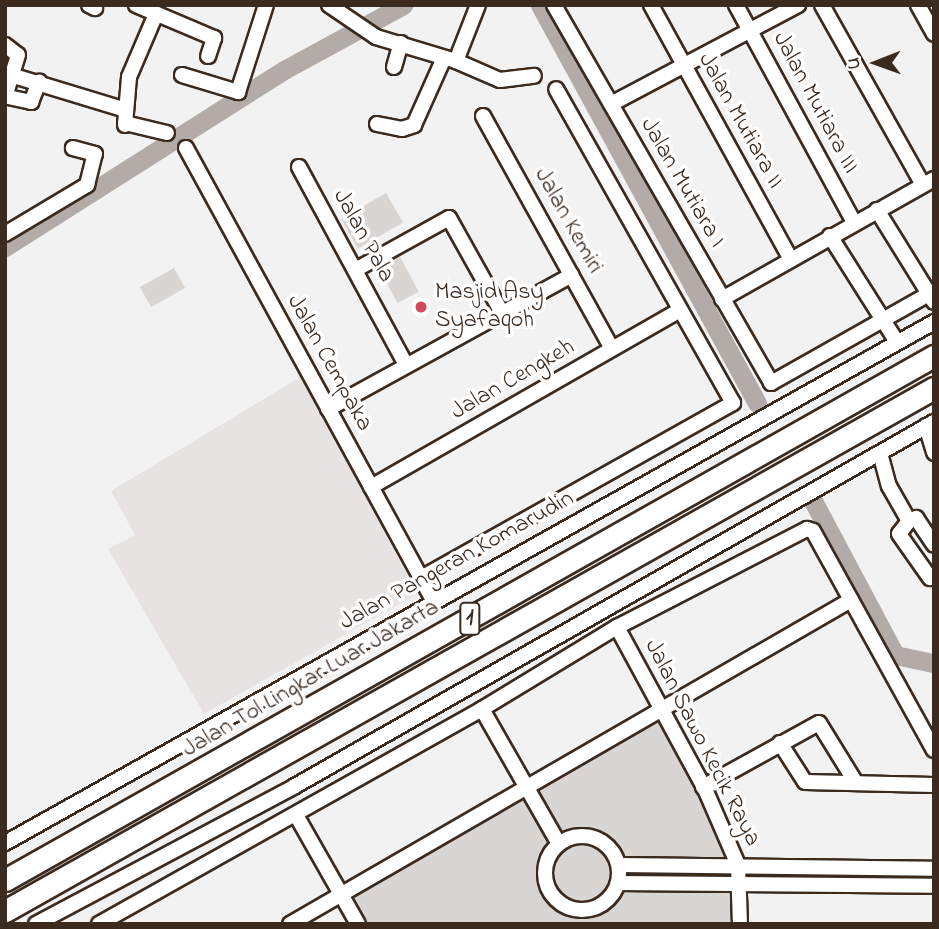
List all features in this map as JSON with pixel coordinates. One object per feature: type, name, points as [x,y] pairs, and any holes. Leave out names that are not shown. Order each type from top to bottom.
[{"type":"highway","name":"Jalan Tol Lingkar Luar Jakarta","points":[[5,880],[934,356]]},
{"type":"highway","name":"Jalan Tol Lingkar Luar Jakarta","points":[[5,911],[934,388]]},
{"type":"street","points":[[136,5],[214,38],[208,56]]},
{"type":"street","points":[[182,75],[238,92],[266,5]]},
{"type":"street","points":[[329,5],[349,15],[370,34],[450,59],[500,80],[534,76]]},
{"type":"street","points":[[377,124],[402,129],[414,125],[478,5]]},
{"type":"street","name":"Jalan Mutiara I","points":[[554,5],[771,383],[882,319]]},
{"type":"street","name":"Jalan Mutiara II","points":[[651,5],[790,258]]},
{"type":"street","name":"Jalan Mutiara III","points":[[736,5],[854,222]]},
{"type":"street","points":[[611,104],[683,65],[752,33],[798,5]]},
{"type":"street","points":[[722,299],[928,182],[821,5]]},
{"type":"street","points":[[918,5],[934,34]]},
{"type":"street","points":[[125,119],[130,77],[156,14]]},
{"type":"street","points":[[394,67],[401,43]]},
{"type":"street","points":[[5,45],[18,55],[7,97],[31,102],[39,82]]},
{"type":"street","points":[[14,76],[39,82],[125,119],[167,133]]},
{"type":"street","points":[[421,579],[733,403],[678,311],[556,89]]},
{"type":"street","name":"Jalan Kemiri","points":[[483,116],[612,349]]},
{"type":"street","points":[[5,234],[87,185],[95,154],[73,148]]},
{"type":"street","name":"Jalan Cempaka","points":[[186,149],[433,600]]},
{"type":"street","name":"Jalan Pala","points":[[299,167],[406,365]]},
{"type":"street","points":[[877,210],[932,295],[882,319]]},
{"type":"street","points":[[356,269],[446,218],[502,313]]},
{"type":"street","points":[[830,236],[897,342]]},
{"type":"street","points":[[328,409],[572,275]]},
{"type":"street","name":"Jalan Cengkeh","points":[[371,487],[678,311]]},
{"type":"street","name":"Jalan Pangeran Komarudin","points":[[5,843],[433,600],[934,322]]},
{"type":"street","points":[[36,924],[295,786],[930,424],[934,453]]},
{"type":"street","points":[[880,453],[889,486],[909,520]]},
{"type":"street","points":[[930,578],[899,534],[909,520],[916,518],[934,545]]},
{"type":"street","points":[[99,924],[482,709],[617,627],[807,529],[813,531],[934,750]]},
{"type":"street","points":[[290,924],[851,600]]},
{"type":"street","name":"Jalan Sawo Kecik Raya","points":[[617,627],[704,787],[738,865],[741,885],[740,924]]},
{"type":"street","points":[[482,709],[559,844]]},
{"type":"street","points":[[704,787],[780,743],[822,724],[856,783]]},
{"type":"street","points":[[780,743],[802,781],[934,785]]},
{"type":"street","points":[[296,815],[358,924]]},
{"type":"street","points":[[574,836],[591,836],[606,844],[619,865],[618,883],[606,902],[586,917],[570,916],[546,882],[547,861],[559,844],[574,836]]},
{"type":"street","points":[[619,865],[873,866],[934,869]]},
{"type":"street","points":[[872,884],[873,866]]},
{"type":"street","points":[[618,883],[934,886]]},
{"type":"shaded area","points":[[386,193],[403,222],[358,248],[341,219]]},
{"type":"shaded area","points":[[398,253],[419,292],[397,303],[377,264]]},
{"type":"shaded area","points":[[174,268],[185,288],[151,307],[140,287]]},
{"type":"shaded area","points":[[302,376],[417,594],[204,714],[108,549],[135,535],[111,491]]},
{"type":"shaded area","points":[[663,711],[735,858],[740,924],[358,924],[343,895]]},
{"type":"waterway","points":[[5,247],[284,70],[403,5]]},
{"type":"waterway","points":[[540,5],[757,403]]},
{"type":"waterway","points":[[811,497],[895,655],[934,663]]},
{"type":"place","name":"Masjid Asy Syafaqoh","points":[[421,307]]}]
